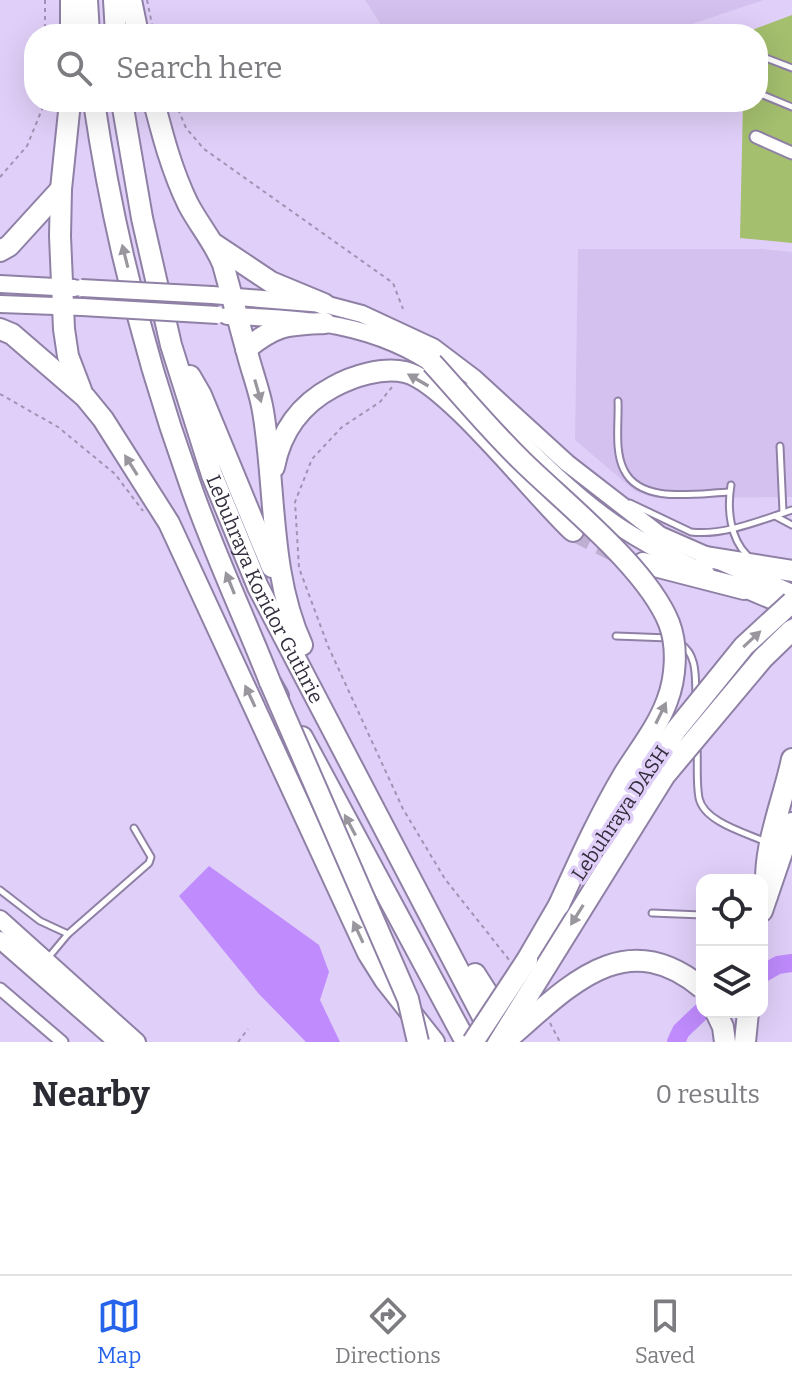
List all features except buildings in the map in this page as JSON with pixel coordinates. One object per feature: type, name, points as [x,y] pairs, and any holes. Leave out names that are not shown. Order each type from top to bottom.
[{"type":"highway","points":[[71,0],[71,24]]},
{"type":"highway","points":[[87,0],[88,24]]},
{"type":"highway","points":[[114,0],[115,24]]},
{"type":"highway","points":[[131,0],[136,24]]},
{"type":"highway","points":[[69,112],[61,189],[72,297],[68,356],[85,397]]},
{"type":"highway","name":"Lebuhraya Koridor Guthrie","points":[[95,112],[105,176],[145,341],[190,485],[270,682],[466,1042]]},
{"type":"highway","name":"Lebuhraya Koridor Guthrie","points":[[124,112],[142,218],[171,345],[212,475],[258,587],[502,1042]]},
{"type":"highway","points":[[157,112],[172,169],[190,207],[214,244],[225,306],[246,349],[263,408],[276,536],[294,627]]},
{"type":"highway","points":[[0,251],[9,246],[61,189]]},
{"type":"highway","points":[[214,244],[325,314]]},
{"type":"highway","points":[[246,349],[272,329],[325,314]]},
{"type":"highway","points":[[0,329],[12,334],[85,397],[103,419],[173,531],[368,953],[385,980],[434,1042]]},
{"type":"highway","points":[[171,345],[201,395],[314,673],[475,974],[519,1042]]},
{"type":"highway","points":[[432,363],[520,459],[637,573],[658,601],[671,626],[674,677],[668,700],[616,790],[559,905]]},
{"type":"highway","points":[[272,475],[284,434],[316,396],[361,375],[404,372],[449,400],[573,531]]},
{"type":"highway","points":[[706,557],[782,570]]},
{"type":"highway","points":[[643,563],[744,589]]},
{"type":"highway","name":"Lebuhraya DASH","points":[[473,1042],[507,994],[559,905],[676,730],[744,646],[792,602]]},
{"type":"highway","name":"Lebuhraya DASH","points":[[502,1042],[665,775],[763,658],[792,630]]},
{"type":"highway","points":[[270,682],[408,999],[418,1042]]},
{"type":"highway","points":[[765,874],[792,759]]},
{"type":"highway","points":[[768,891],[792,823]]},
{"type":"highway","points":[[776,865],[792,842]]},
{"type":"highway","points":[[475,974],[502,1042],[570,986],[592,971],[613,964],[640,961],[661,965],[696,984]]},
{"type":"highway","points":[[719,1018],[725,1042]]},
{"type":"main road","points":[[0,284],[72,297],[362,314],[433,347],[474,378],[567,463],[660,535],[792,593]]},
{"type":"main road","points":[[0,304],[72,297]]},
{"type":"main road","points":[[325,314],[432,363],[471,393],[524,447],[603,515],[649,546],[792,609]]},
{"type":"main road","points":[[0,919],[137,1042]]},
{"type":"main road","points":[[0,940],[117,1042]]},
{"type":"street","points":[[756,137],[792,153]]},
{"type":"street","points":[[0,989],[62,1042]]},
{"type":"lane","points":[[768,59],[792,68]]},
{"type":"lane","points":[[768,97],[792,107]]},
{"type":"lane","points":[[618,401],[619,453],[623,469],[634,483],[640,488],[663,493],[730,489],[732,528],[744,553],[782,570]]},
{"type":"lane","points":[[780,446],[783,512]]},
{"type":"lane","points":[[606,495],[700,534],[792,510]]},
{"type":"lane","points":[[775,515],[792,525]]},
{"type":"lane","points":[[616,636],[669,638],[686,647],[695,664],[699,800],[715,818],[771,844]]},
{"type":"lane","points":[[47,959],[68,934],[149,863],[151,857],[134,828]]},
{"type":"lane","points":[[0,890],[40,921],[68,934]]},
{"type":"lane","points":[[652,913],[696,915]]},
{"type":"path","points":[[45,0],[45,24]]},
{"type":"path","points":[[147,0],[152,24]]},
{"type":"path","points":[[0,177],[27,146],[41,112]]},
{"type":"path","points":[[179,112],[186,128],[204,149],[393,283],[403,309]]},
{"type":"path","points":[[395,383],[380,402],[342,427],[312,459],[295,502],[299,568],[328,646],[403,809],[445,879],[515,968]]},
{"type":"path","points":[[0,394],[58,427],[115,474],[146,515]]},
{"type":"path","points":[[546,1016],[560,1042]]},
{"type":"path","points":[[238,1042],[248,1029]]},
{"type":"shaded area","points":[[365,0],[764,0],[692,24],[381,24]]},
{"type":"shaded area","points":[[578,249],[762,249],[792,252],[792,497],[655,498],[635,491],[575,440]]},
{"type":"shaded area","points":[[209,866],[319,945],[329,972],[320,1000],[340,1042],[306,1042],[259,994],[179,896]]},
{"type":"green space","points":[[792,15],[792,243],[740,238],[743,112],[768,112],[768,24]]},
{"type":"waterway","points":[[768,971],[792,963]]},
{"type":"waterway","points":[[676,1042],[681,1031],[696,1017]]},
{"type":"tunnel","points":[[573,531],[617,553]]}]
